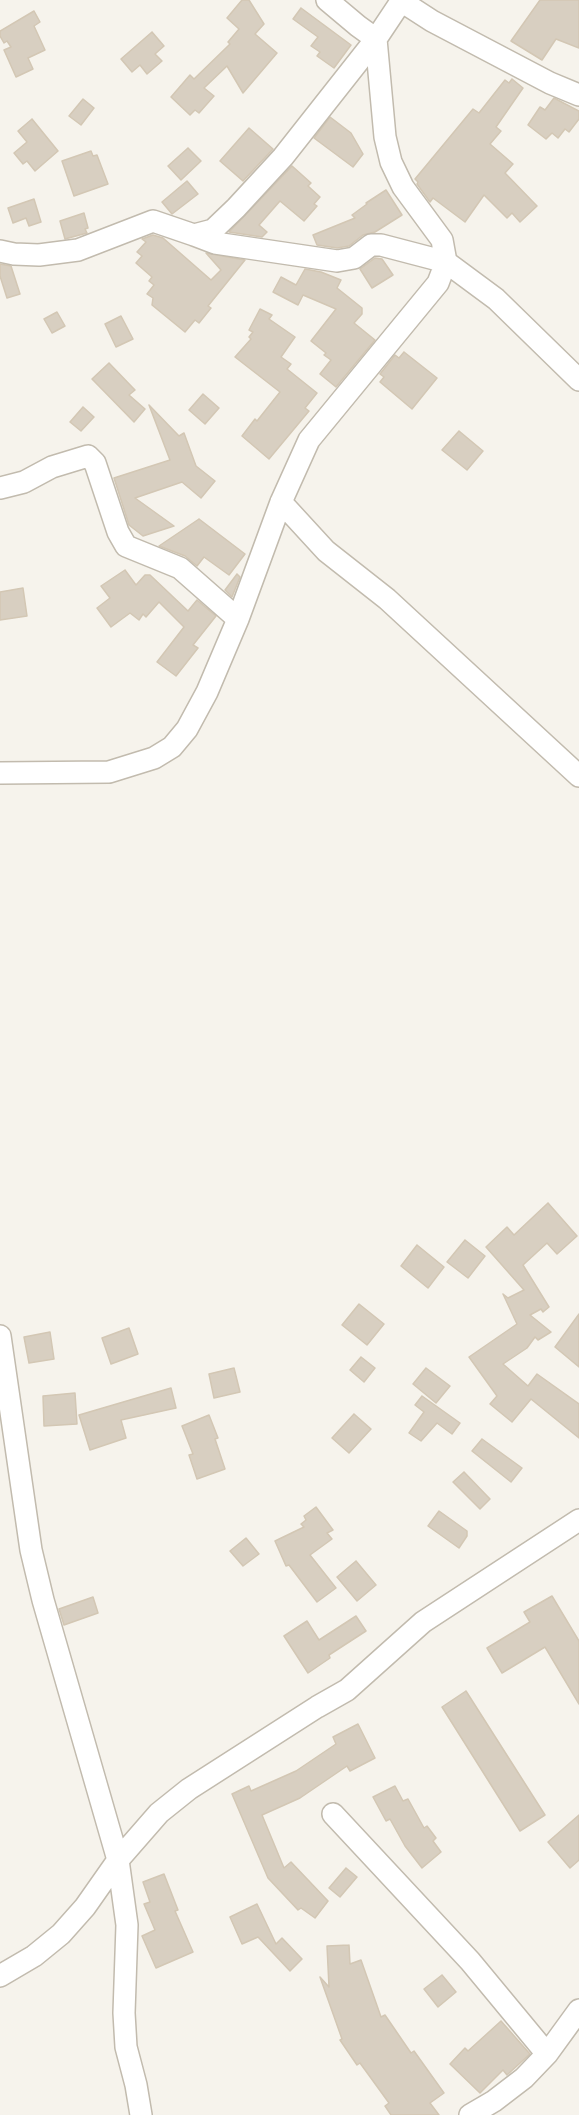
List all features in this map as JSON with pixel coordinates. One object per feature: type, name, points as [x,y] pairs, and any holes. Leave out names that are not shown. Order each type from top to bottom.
[{"type":"street","points":[[0,773],[109,772],[154,758],[172,747],[187,729],[207,692],[238,619],[281,502],[309,440],[438,283],[446,262],[442,240],[403,187],[391,162],[385,137],[376,39],[327,0]]},
{"type":"street","points":[[194,235],[213,230],[283,157],[376,39],[401,1],[432,21],[540,78],[579,95]]},
{"type":"street","points":[[0,251],[39,255],[78,250],[153,221],[214,243],[337,261],[354,258],[371,245],[381,245],[446,262],[496,299],[579,380]]},
{"type":"street","points":[[0,488],[24,482],[52,467],[88,456],[95,464],[118,532],[126,546],[180,568],[238,619]]},
{"type":"street","points":[[281,502],[326,551],[387,599],[579,776]]},
{"type":"street","points":[[0,1336],[31,1550],[43,1600],[118,1860],[127,1925],[124,2013],[126,2047],[141,2115]]},
{"type":"street","points":[[0,1976],[34,1956],[62,1934],[85,1907],[118,1860],[159,1813],[189,1789],[347,1690],[423,1622],[579,1520]]},
{"type":"street","points":[[333,1814],[470,1960],[548,2054]]},
{"type":"street","points":[[470,2115],[524,2079],[548,2054],[579,2010]]},
{"type":"building","points":[[242,0],[249,0],[264,24],[255,34],[277,53],[243,93],[227,66],[204,88],[214,96],[199,113],[195,110],[190,115],[171,97],[190,75],[194,79],[230,44],[228,42],[239,29],[227,18]]},
{"type":"building","points":[[540,0],[579,0],[579,48],[556,39],[542,60],[511,41]]},
{"type":"building","points":[[301,8],[351,45],[334,68],[317,56],[320,52],[311,46],[318,37],[293,19]]},
{"type":"building","points":[[34,11],[40,22],[34,26],[45,50],[28,58],[33,69],[16,77],[4,50],[11,47],[7,41],[4,43],[0,31]]},
{"type":"building","points":[[152,32],[164,46],[155,54],[162,61],[147,74],[140,65],[132,72],[121,59]]},
{"type":"building","points":[[512,79],[523,88],[496,127],[501,131],[490,144],[513,164],[505,173],[537,206],[520,222],[512,213],[507,218],[484,195],[465,222],[433,198],[430,202],[415,179],[473,109],[479,113],[505,80],[509,83]]},
{"type":"building","points":[[554,98],[579,111],[579,119],[569,132],[565,129],[558,138],[552,133],[546,139],[528,125],[540,107],[545,110]]},
{"type":"building","points":[[83,99],[94,108],[81,125],[69,116]]},
{"type":"building","points":[[330,117],[351,133],[363,154],[353,167],[314,138]]},
{"type":"building","points":[[32,119],[58,151],[35,171],[27,161],[23,164],[14,153],[27,142],[18,131]]},
{"type":"building","points":[[249,128],[273,149],[243,181],[220,161]]},
{"type":"building","points":[[188,148],[201,161],[181,180],[168,166]]},
{"type":"building","points":[[91,151],[93,156],[97,155],[108,184],[74,196],[62,161]]},
{"type":"building","points":[[292,166],[311,183],[308,186],[320,197],[314,204],[317,206],[304,221],[280,201],[259,225],[267,232],[262,237],[229,232]]},
{"type":"building","points":[[187,181],[198,194],[172,214],[162,202]]},
{"type":"building","points":[[386,190],[402,215],[375,232],[363,235],[349,246],[337,248],[317,245],[313,235],[355,218],[352,215]]},
{"type":"building","points":[[34,199],[41,222],[29,226],[26,218],[13,223],[8,208]]},
{"type":"building","points":[[84,213],[87,233],[65,239],[60,221]]},
{"type":"building","points":[[153,235],[163,238],[211,280],[221,270],[206,253],[245,260],[208,306],[211,308],[199,323],[195,320],[185,332],[152,305],[153,298],[147,294],[154,285],[149,281],[152,277],[136,263],[142,256],[137,252],[146,242],[142,239]]},
{"type":"building","points":[[375,258],[382,259],[393,275],[372,288],[360,269]]},
{"type":"building","points":[[0,264],[11,266],[20,294],[7,298],[0,276]]},
{"type":"building","points":[[305,269],[321,272],[341,280],[337,288],[362,308],[362,314],[354,323],[375,340],[336,387],[320,374],[331,360],[311,341],[336,309],[303,295],[298,305],[273,292],[281,277],[296,285]]},
{"type":"building","points":[[260,309],[272,315],[269,319],[295,337],[281,357],[291,364],[287,369],[317,393],[305,408],[309,411],[269,459],[242,436],[280,392],[235,357],[251,339],[249,337],[253,332],[249,330]]},
{"type":"building","points":[[57,312],[65,326],[52,333],[44,319]]},
{"type":"building","points":[[121,316],[133,339],[116,347],[105,324]]},
{"type":"building","points":[[404,352],[437,378],[412,409],[380,382],[384,377],[380,374],[395,355],[399,358]]},
{"type":"building","points":[[109,363],[135,390],[129,395],[145,409],[134,422],[92,379]]},
{"type":"building","points":[[203,394],[219,408],[205,424],[189,410]]},
{"type":"building","points":[[149,405],[179,436],[184,433],[196,466],[215,481],[201,498],[182,482],[135,498],[174,526],[143,536],[129,525],[114,478],[170,460]]},
{"type":"building","points":[[83,407],[94,417],[81,431],[70,422]]},
{"type":"building","points":[[459,431],[483,451],[467,470],[442,450]]},
{"type":"building","points":[[199,519],[245,554],[229,575],[204,557],[197,566],[185,556],[159,546]]},
{"type":"building","points":[[125,570],[136,585],[145,575],[150,575],[188,611],[197,600],[216,616],[193,645],[198,648],[176,676],[157,662],[184,627],[159,602],[146,617],[143,614],[139,620],[130,613],[111,627],[97,608],[110,598],[101,586]]},
{"type":"building","points":[[237,574],[240,577],[232,597],[225,590]]},
{"type":"building","points":[[23,588],[27,616],[0,620],[0,592]]},
{"type":"building","points":[[548,1203],[577,1236],[557,1254],[547,1243],[523,1265],[549,1307],[543,1312],[541,1309],[530,1315],[551,1332],[538,1340],[535,1337],[527,1348],[503,1364],[528,1386],[537,1374],[579,1404],[579,1438],[531,1399],[512,1422],[490,1404],[497,1396],[469,1357],[517,1324],[503,1294],[508,1298],[524,1290],[486,1247],[507,1227],[514,1235]]},
{"type":"building","points":[[465,1240],[485,1256],[468,1278],[447,1262]]},
{"type":"building","points":[[417,1245],[444,1267],[428,1288],[401,1266]]},
{"type":"building","points":[[359,1304],[384,1324],[367,1345],[342,1325]]},
{"type":"building","points":[[579,1314],[579,1367],[555,1347]]},
{"type":"building","points":[[129,1328],[138,1354],[111,1364],[102,1338]]},
{"type":"building","points":[[50,1332],[54,1359],[29,1363],[24,1337]]},
{"type":"building","points":[[361,1357],[375,1368],[364,1382],[350,1370]]},
{"type":"building","points":[[234,1368],[240,1392],[214,1398],[209,1374]]},
{"type":"building","points":[[426,1368],[450,1386],[436,1403],[413,1384]]},
{"type":"building","points":[[171,1388],[176,1408],[121,1420],[126,1438],[90,1450],[79,1415]]},
{"type":"building","points":[[75,1393],[77,1424],[44,1426],[43,1396]]},
{"type":"building","points":[[422,1396],[460,1423],[452,1434],[437,1423],[421,1441],[409,1433],[424,1412],[415,1405]]},
{"type":"building","points":[[354,1414],[371,1429],[349,1453],[332,1438]]},
{"type":"building","points":[[209,1415],[218,1438],[215,1439],[225,1469],[197,1479],[189,1455],[193,1454],[182,1426]]},
{"type":"building","points":[[482,1439],[522,1468],[511,1482],[472,1451]]},
{"type":"building","points":[[464,1472],[490,1499],[480,1509],[453,1482]]},
{"type":"building","points":[[316,1507],[333,1530],[327,1533],[332,1539],[310,1555],[336,1588],[317,1602],[289,1565],[286,1566],[275,1541],[304,1527],[301,1524],[306,1520],[304,1516]]},
{"type":"building","points":[[439,1511],[467,1531],[467,1536],[459,1548],[428,1526]]},
{"type":"building","points":[[246,1538],[259,1554],[243,1566],[230,1551]]},
{"type":"building","points":[[356,1561],[376,1585],[357,1601],[337,1577]]},
{"type":"building","points":[[552,1596],[579,1641],[579,1704],[545,1647],[502,1673],[487,1648],[530,1622],[524,1612]]},
{"type":"building","points":[[93,1597],[98,1613],[64,1625],[59,1609]]},
{"type":"building","points":[[356,1616],[366,1631],[329,1655],[330,1658],[308,1673],[284,1636],[307,1621],[319,1640]]},
{"type":"building","points":[[466,1691],[545,1815],[520,1831],[442,1707]]},
{"type":"building","points":[[358,1724],[375,1758],[350,1771],[347,1766],[300,1798],[262,1815],[284,1868],[291,1862],[328,1901],[315,1918],[301,1908],[298,1910],[268,1878],[232,1794],[249,1786],[251,1791],[296,1771],[336,1744],[333,1737]]},
{"type":"building","points":[[395,1786],[403,1801],[408,1799],[424,1828],[427,1826],[436,1838],[433,1841],[441,1852],[422,1868],[405,1846],[390,1819],[386,1821],[373,1797]]},
{"type":"building","points":[[579,1815],[579,1860],[570,1868],[548,1842]]},
{"type":"building","points":[[346,1868],[357,1877],[340,1897],[329,1888]]},
{"type":"building","points":[[164,1874],[178,1910],[175,1911],[193,1952],[156,1968],[142,1936],[155,1930],[144,1904],[150,1902],[143,1882]]},
{"type":"building","points":[[257,1904],[276,1944],[282,1938],[302,1959],[290,1971],[258,1937],[242,1944],[230,1917]]},
{"type":"building","points":[[349,1945],[350,1964],[361,1960],[381,2017],[385,2015],[411,2053],[414,2051],[444,2093],[430,2103],[439,2115],[391,2115],[385,2106],[389,2103],[360,2063],[357,2065],[340,2040],[342,2039],[320,1977],[329,1987],[327,1946]]},
{"type":"building","points":[[442,1975],[456,1992],[438,2007],[424,1989]]},
{"type":"building","points":[[501,2021],[530,2054],[507,2075],[503,2070],[480,2093],[450,2064],[465,2048],[468,2051]]}]
